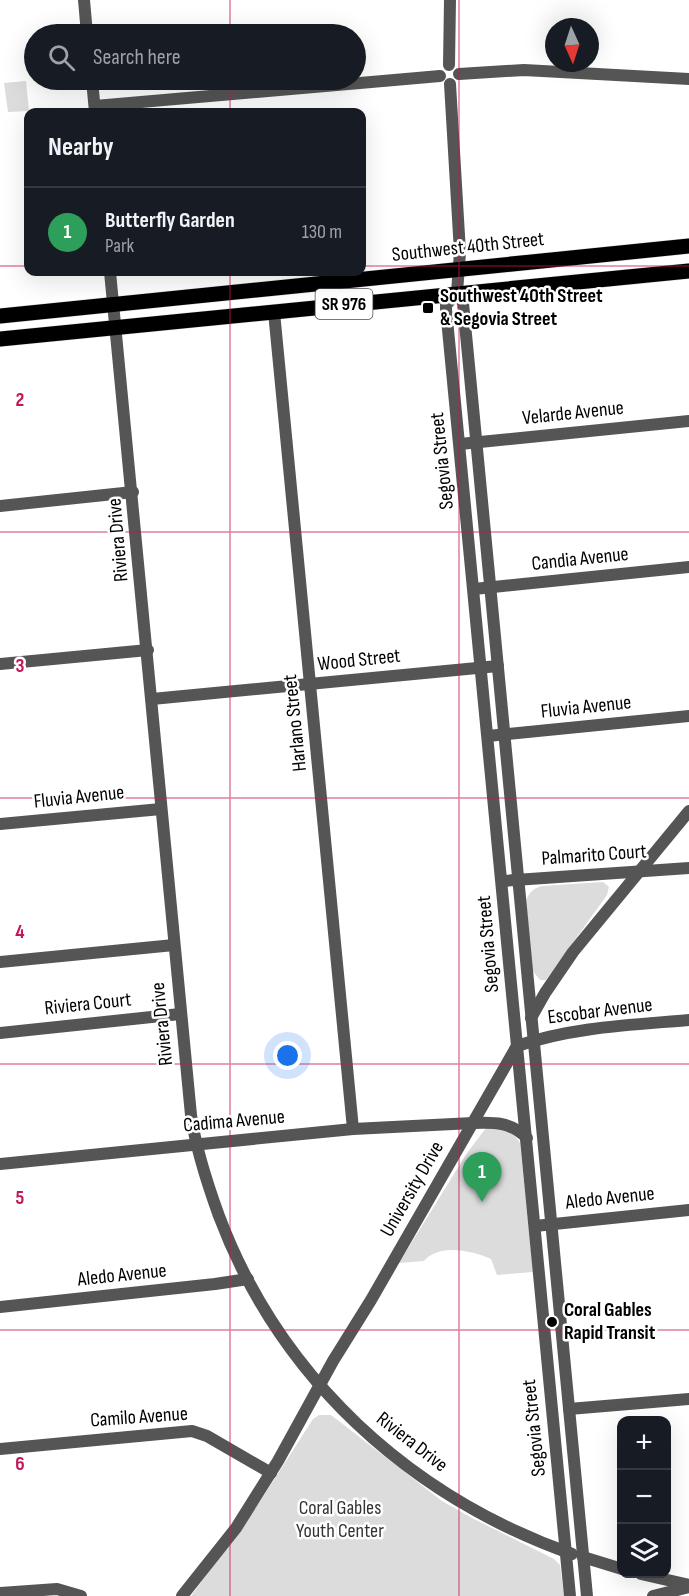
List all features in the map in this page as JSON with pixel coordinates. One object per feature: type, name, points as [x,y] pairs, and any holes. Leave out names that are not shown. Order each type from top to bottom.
[{"type":"main road","name":"Southwest 40th Street","points":[[0,316],[689,246]]},
{"type":"main road","name":"SR 976","points":[[0,339],[689,271]]},
{"type":"street","points":[[84,0],[86,24]]},
{"type":"street","points":[[449,65],[450,0]]},
{"type":"street","points":[[449,65],[456,67],[459,74],[456,81],[450,84],[442,81],[440,76],[442,69],[449,65]]},
{"type":"street","points":[[459,74],[533,71],[689,79]]},
{"type":"street","points":[[366,83],[440,76]]},
{"type":"street","name":"Segovia Street","points":[[450,84],[459,269],[457,293],[463,303],[477,442],[587,1596]]},
{"type":"street","points":[[93,90],[95,108]]},
{"type":"street","points":[[105,108],[294,90]]},
{"type":"street","name":"Riviera Drive","points":[[110,276],[133,492],[180,1014],[192,1123],[206,1177],[223,1225],[248,1278],[282,1335],[320,1385],[368,1434],[425,1480],[489,1519],[566,1551],[617,1568]]},
{"type":"street","name":"Segovia Street","points":[[457,293],[446,304],[570,1596]]},
{"type":"street","name":"Harlano Street","points":[[274,312],[353,1130]]},
{"type":"street","name":"Velarde Avenue","points":[[460,444],[689,421]]},
{"type":"street","points":[[0,506],[133,492]]},
{"type":"street","name":"Candia Avenue","points":[[474,589],[689,567]]},
{"type":"street","points":[[0,664],[147,650]]},
{"type":"street","name":"Wood Street","points":[[152,699],[498,666]]},
{"type":"street","name":"Fluvia Avenue","points":[[488,736],[689,716]]},
{"type":"street","name":"Fluvia Avenue","points":[[0,824],[162,809]]},
{"type":"street","name":"University Drive","points":[[182,1596],[236,1528],[271,1473],[517,1046],[545,993],[568,960],[689,811]]},
{"type":"street","name":"Palmarito Court","points":[[502,881],[689,868]]},
{"type":"street","points":[[0,962],[174,945]]},
{"type":"street","name":"Riviera Court","points":[[0,1033],[180,1014]]},
{"type":"street","name":"Escobar Avenue","points":[[517,1046],[571,1031],[689,1020]]},
{"type":"street","name":"Cadima Avenue","points":[[0,1164],[197,1143],[473,1123],[507,1124],[527,1138]]},
{"type":"street","name":"Aledo Avenue","points":[[535,1226],[689,1210]]},
{"type":"street","name":"Aledo Avenue","points":[[0,1307],[215,1284],[248,1278]]},
{"type":"street","points":[[569,1409],[689,1399]]},
{"type":"street","name":"Camilo Avenue","points":[[0,1449],[192,1431],[207,1436],[271,1473]]},
{"type":"street","points":[[657,1578],[689,1586]]},
{"type":"street","points":[[653,1596],[689,1586]]},
{"type":"street","points":[[0,1593],[57,1589],[81,1596]]},
{"type":"green space","points":[[24,81],[29,108],[24,108],[24,111],[8,112],[4,83]]},
{"type":"green space","points":[[603,882],[609,887],[607,895],[546,980],[540,980],[532,970],[526,901],[529,895],[534,889],[542,886]]},
{"type":"green space","points":[[486,1128],[509,1133],[520,1143],[533,1272],[497,1275],[491,1259],[475,1253],[456,1250],[439,1252],[424,1261],[399,1263],[467,1153]]},
{"type":"green space","name":"Coral Gables Youth Center","points":[[319,1415],[331,1415],[442,1501],[554,1559],[560,1565],[564,1596],[191,1596],[261,1500],[313,1419]]},
{"type":"place","name":"Southwest 40th Street & Segovia Street","points":[[428,308]]},
{"type":"place","name":"Butterfly Garden","points":[[482,1202]]},
{"type":"place","name":"Coral Gables Rapid Transit","points":[[552,1322]]}]
